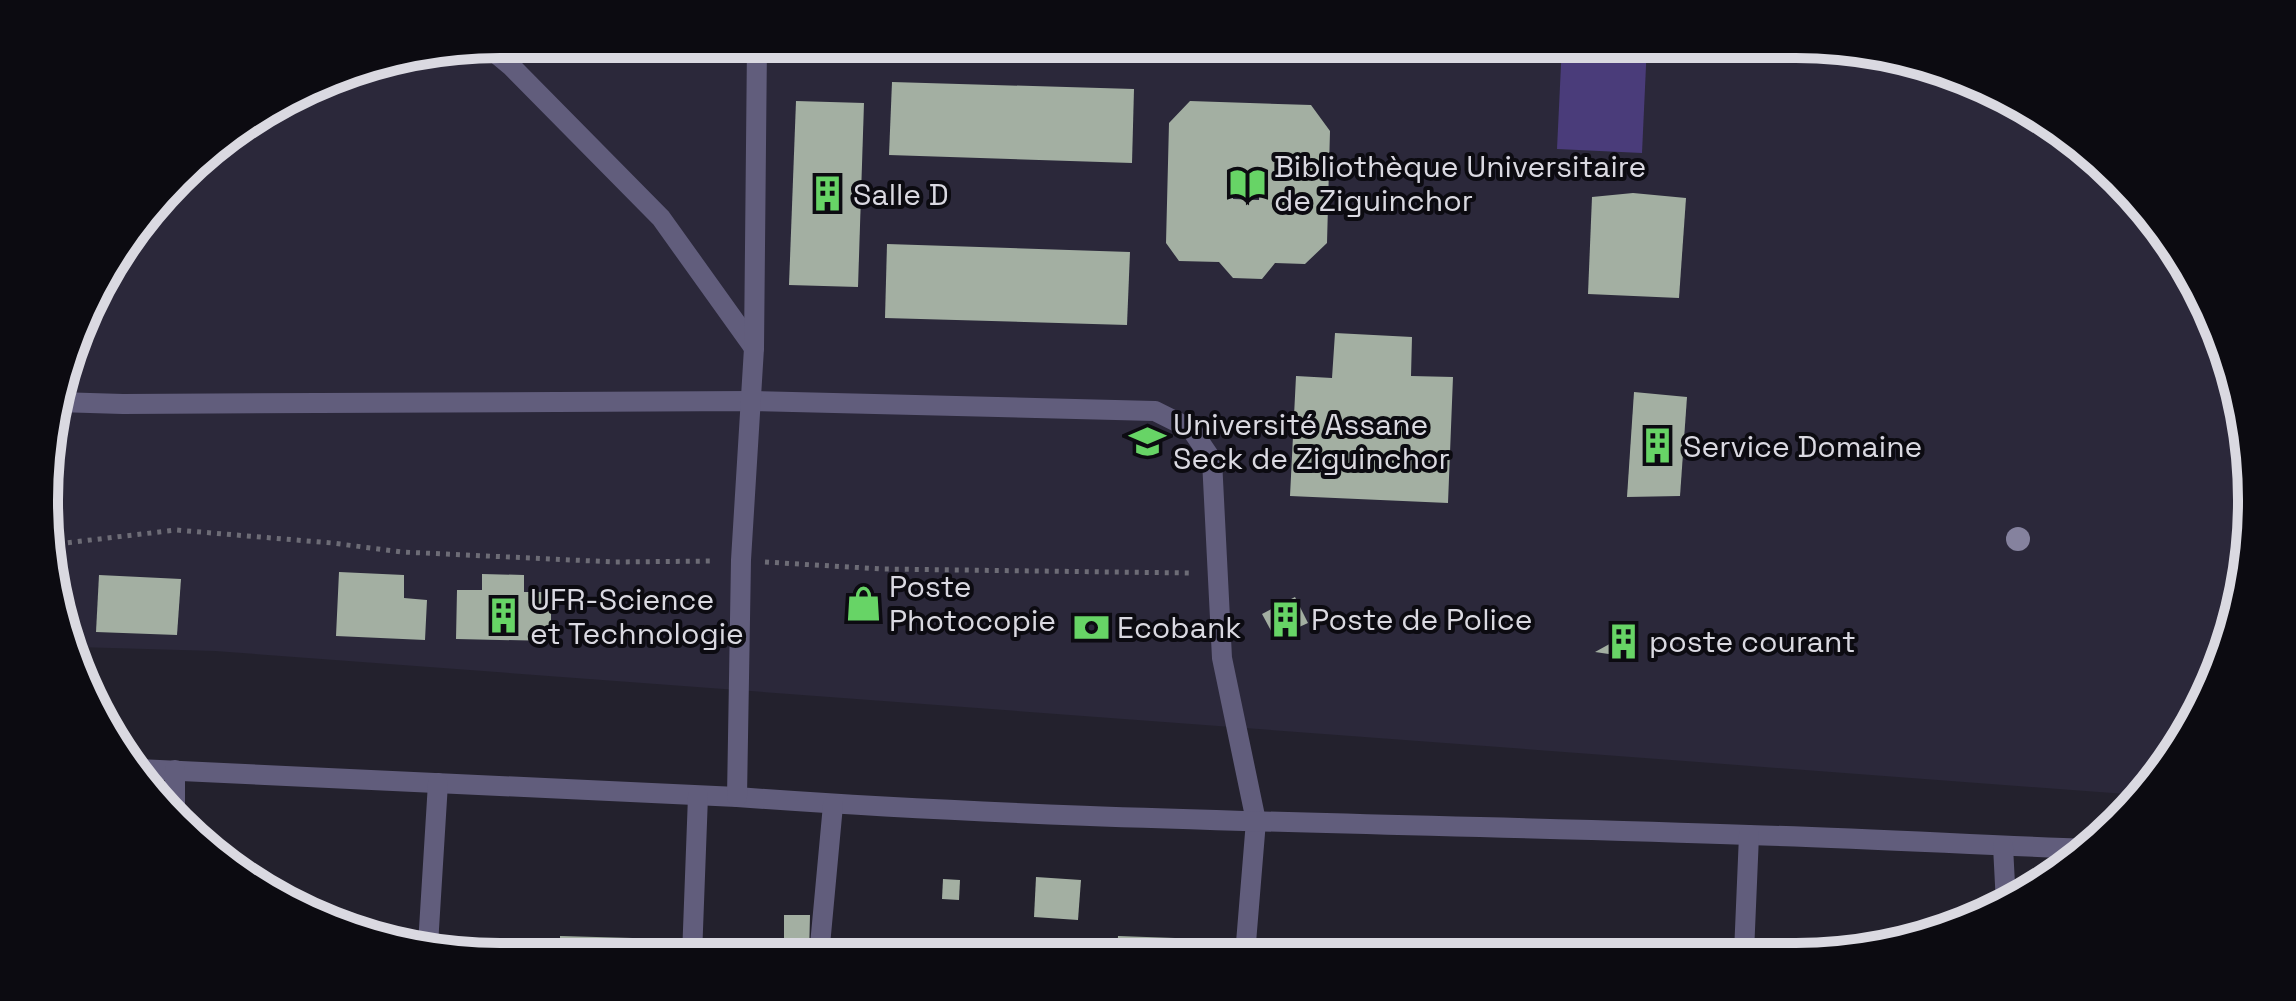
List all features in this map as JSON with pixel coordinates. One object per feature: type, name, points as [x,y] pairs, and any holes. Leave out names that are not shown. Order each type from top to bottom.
[{"type":"street","points":[[501,58],[661,218],[754,348]]},
{"type":"street","points":[[737,797],[741,560],[754,348],[757,58]]},
{"type":"street","points":[[70,402],[750,401],[1155,411],[1191,429],[1212,460],[1222,658],[1256,821],[1246,943]]},
{"type":"street","points":[[149,769],[737,797],[833,805],[2069,848]]},
{"type":"street","points":[[175,770],[175,799]]},
{"type":"street","points":[[429,937],[438,783]]},
{"type":"street","points":[[692,943],[698,796]]},
{"type":"street","points":[[820,943],[833,805]]},
{"type":"street","points":[[1744,943],[1749,835]]},
{"type":"street","points":[[2003,846],[2005,890]]},
{"type":"path","points":[[61,544],[176,530],[402,552],[615,562],[741,560],[897,569],[1220,573]]},
{"type":"shaded area","points":[[1561,58],[1646,58],[1642,153],[1557,149]]},
{"type":"shaded area","name":"Université Assane Seck de Ziguinchor","points":[[1796,58],[1853,62],[1910,73],[1938,81],[1991,104],[2017,117],[2065,149],[2108,188],[2147,231],[2179,279],[2215,358],[2229,414],[2237,472],[2234,558],[2215,643],[2179,722],[2147,770],[2126,794],[215,651],[83,647],[81,643],[62,558],[58,500],[67,414],[81,358],[92,331],[117,279],[149,231],[188,188],[231,149],[279,117],[358,81],[414,67],[472,59]]},
{"type":"building","points":[[892,82],[1134,89],[1132,163],[889,155]]},
{"type":"building","name":"Salle D","points":[[796,101],[864,103],[858,287],[789,285]]},
{"type":"building","points":[[1190,101],[1311,105],[1330,131],[1327,243],[1305,264],[1275,263],[1262,279],[1233,278],[1219,262],[1179,261],[1166,243],[1169,123]],"holes":[[[1234,172],[1260,172],[1259,200],[1233,199]]]},
{"type":"building","points":[[1633,193],[1686,198],[1679,298],[1588,294],[1592,197]]},
{"type":"building","points":[[887,244],[1130,252],[1127,325],[885,318]]},
{"type":"building","points":[[1335,333],[1412,337],[1411,376],[1453,377],[1448,503],[1290,496],[1296,376],[1332,378]]},
{"type":"building","name":"Service Domaine","points":[[1634,392],[1687,397],[1680,496],[1627,497]]},
{"type":"building","points":[[339,572],[404,575],[404,598],[427,600],[425,640],[336,636]]},
{"type":"building","name":"UFR-Science et Technologie","points":[[482,574],[524,575],[524,592],[551,592],[551,641],[456,639],[457,590],[482,590]]},
{"type":"building","points":[[99,575],[181,579],[177,635],[96,632]]},
{"type":"building","name":"Poste de Police","points":[[1295,597],[1308,623],[1275,638],[1262,614]]},
{"type":"building","name":"poste courant","points":[[1633,631],[1629,657],[1595,652]]},
{"type":"building","points":[[1036,877],[1081,880],[1078,920],[1034,917]]},
{"type":"building","points":[[943,879],[960,880],[959,900],[942,899]]},
{"type":"building","points":[[784,915],[810,915],[809,943],[750,943],[750,939],[784,940]]},
{"type":"building","points":[[560,936],[669,939],[669,943],[560,943]]},
{"type":"building","points":[[1118,936],[1232,940],[1232,943],[1118,943]]},
{"type":"place","name":"Bibliothèque Universitaire de Ziguinchor","points":[[1248,183]]},
{"type":"place","name":"Salle D","points":[[827,194]]},
{"type":"place","name":"Université Assane Seck de Ziguinchor","points":[[1147,441]]},
{"type":"place","name":"Service Domaine","points":[[1657,446]]},
{"type":"place","name":"Poste Photocopie","points":[[863,603]]},
{"type":"place","name":"UFR-Science et Technologie","points":[[504,616]]},
{"type":"place","name":"Poste de Police","points":[[1285,619]]},
{"type":"place","name":"Ecobank","points":[[1091,627]]},
{"type":"place","name":"poste courant","points":[[1623,641]]}]
